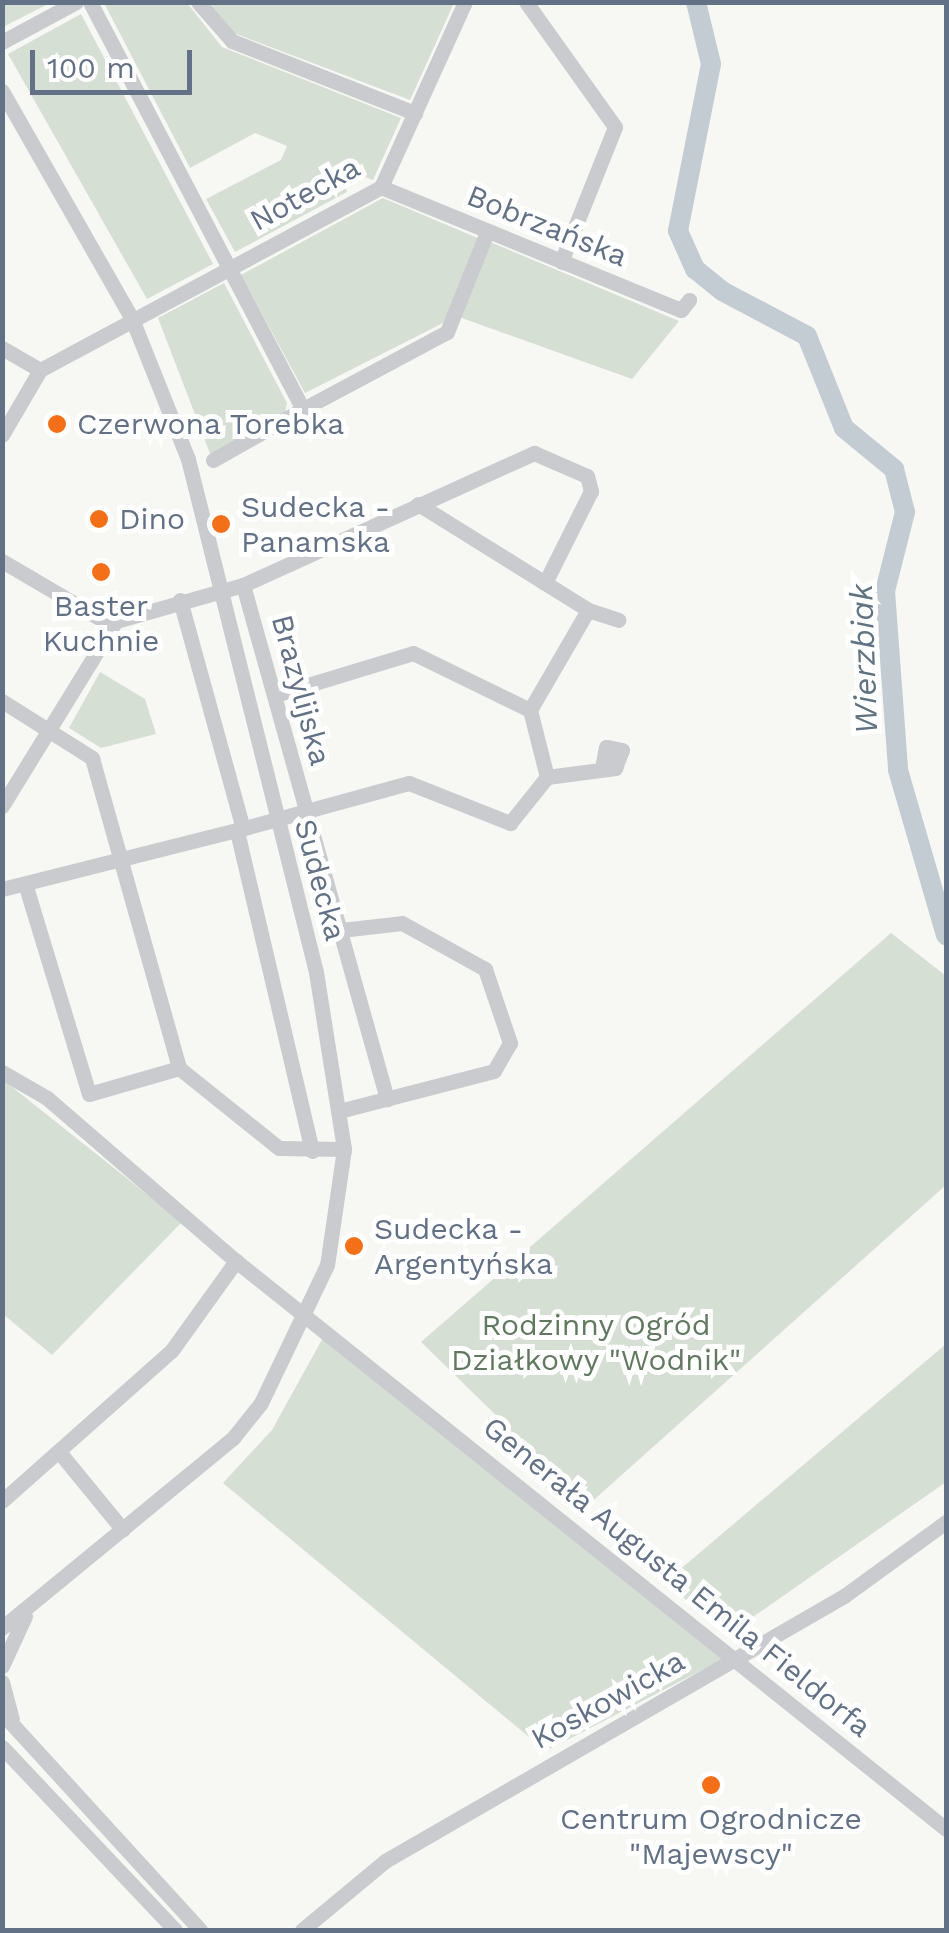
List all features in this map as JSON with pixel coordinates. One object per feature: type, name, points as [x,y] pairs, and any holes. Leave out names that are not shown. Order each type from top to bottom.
[{"type":"street","points":[[2,42],[76,2]]},
{"type":"street","points":[[90,2],[304,409]]},
{"type":"street","points":[[198,2],[232,41],[415,113]]},
{"type":"street","name":"Notecka","points":[[40,370],[381,187],[465,2]]},
{"type":"street","points":[[526,2],[615,126],[561,262]]},
{"type":"street","name":"Sudecka","points":[[2,91],[132,319],[187,455],[342,1110],[344,1149],[333,1239],[308,1314],[247,1423],[27,1612],[2,1639]]},
{"type":"street","name":"Bobrzańska","points":[[381,187],[681,310],[688,300]]},
{"type":"street","points":[[213,460],[447,332],[488,232]]},
{"type":"street","points":[[2,348],[40,370],[2,434]]},
{"type":"street","points":[[2,806],[111,624],[180,600],[244,585],[534,453],[587,476],[586,508],[544,583]]},
{"type":"street","points":[[418,504],[588,610],[618,620]]},
{"type":"street","points":[[2,561],[111,624]]},
{"type":"street","name":"Brazylijska","points":[[244,585],[387,1099]]},
{"type":"street","points":[[180,600],[240,829],[312,1152]]},
{"type":"street","points":[[546,777],[530,710],[588,610]]},
{"type":"street","points":[[274,694],[413,653],[530,710]]},
{"type":"street","points":[[2,701],[92,758],[178,1068],[279,1148],[312,1152],[344,1149]]},
{"type":"street","points":[[2,890],[28,890],[409,784],[500,824],[519,818],[546,777],[603,763]]},
{"type":"street","points":[[28,890],[89,1094]]},
{"type":"street","points":[[342,930],[402,922],[485,969],[510,1042],[494,1072],[342,1110]]},
{"type":"street","points":[[70,1118],[89,1094],[178,1068]]},
{"type":"street","name":"Generała Augusta Emila Fieldorfa","points":[[2,1072],[70,1118],[236,1261],[740,1657],[894,1790],[946,1829]]},
{"type":"street","points":[[2,1501],[172,1350],[236,1261]]},
{"type":"street","points":[[60,1453],[124,1530]]},
{"type":"street","name":"Koskowicka","points":[[302,1930],[439,1827],[740,1657],[946,1522]]},
{"type":"street","points":[[2,1619],[27,1612]]},
{"type":"street","points":[[2,1666],[27,1612]]},
{"type":"street","name":"Sudecka","points":[[2,1628],[27,1612]]},
{"type":"street","points":[[2,1682],[8,1718],[200,1930]]},
{"type":"street","points":[[3,1748],[175,1930]]},
{"type":"green space","points":[[3,2],[50,2],[50,3],[3,27]]},
{"type":"green space","points":[[104,3],[187,3],[222,47],[401,118],[373,180],[337,166],[347,192],[235,252],[206,199],[281,160],[287,146],[255,133],[190,168]]},
{"type":"green space","points":[[209,3],[454,3],[410,100],[226,30]]},
{"type":"green space","points":[[81,14],[213,264],[147,299],[8,54]]},
{"type":"green space","points":[[383,198],[480,239],[445,322],[305,393],[241,275]]},
{"type":"green space","points":[[490,242],[679,321],[632,379],[459,317]]},
{"type":"green space","points":[[224,283],[287,403],[284,418],[211,456],[158,318]]},
{"type":"green space","points":[[100,672],[145,699],[156,734],[101,748],[69,728]]},
{"type":"green space","name":"Rodzinny Ogród Działkowy \"Wodnik\"","points":[[891,933],[946,976],[946,1185],[578,1514],[486,1438],[504,1423],[421,1342]]},
{"type":"green space","points":[[2,1079],[182,1222],[52,1355],[3,1314]]},
{"type":"green space","points":[[324,1336],[725,1658],[546,1751],[223,1483],[272,1430]]},
{"type":"green space","points":[[946,1344],[946,1482],[730,1633],[664,1583]]},
{"type":"waterway","name":"Wierzbiak","points":[[696,2],[711,64],[678,231],[695,269],[722,291],[807,336],[844,428],[894,469],[905,512],[885,591],[898,770],[946,935]]},
{"type":"place","name":"Czerwona Torebka","points":[[57,424]]},
{"type":"place","name":"Dino","points":[[99,519]]},
{"type":"place","name":"Sudecka - Panamska","points":[[221,524]]},
{"type":"place","name":"Baster Kuchnie","points":[[101,572]]},
{"type":"place","name":"Sudecka - Argentyńska","points":[[354,1246]]},
{"type":"place","name":"Centrum Ogrodnicze \"Majewscy\"","points":[[711,1785]]}]
